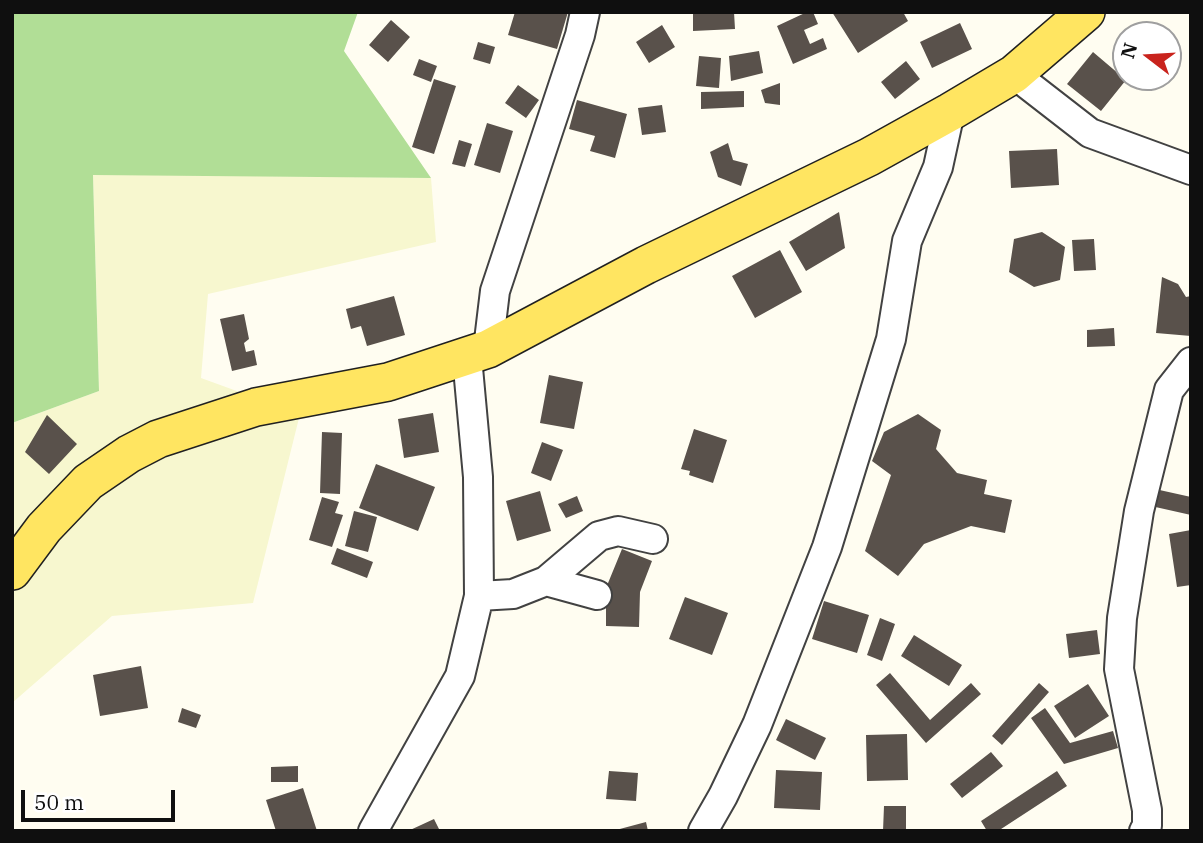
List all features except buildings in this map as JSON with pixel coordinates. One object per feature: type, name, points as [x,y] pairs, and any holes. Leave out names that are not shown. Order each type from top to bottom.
[{"type":"main road","points":[[12,571],[44,528],[88,482],[129,454],[158,439],[256,407],[387,382],[478,353],[646,265],[869,157],[950,112],[1014,74],[1086,12]]},
{"type":"street","points":[[373,831],[460,676],[479,596],[478,353],[495,291],[580,35],[585,12]]},
{"type":"street","points":[[1014,74],[1090,133],[1191,170]]},
{"type":"street","points":[[703,831],[757,725],[827,547],[891,339],[907,241],[938,167],[950,112]]},
{"type":"street","points":[[1143,831],[1147,826],[1147,810],[1119,670],[1122,618],[1139,511],[1169,390],[1191,362]]},
{"type":"street","points":[[479,596],[513,594],[546,581],[599,536],[618,531],[653,539]]},
{"type":"street","points":[[546,581],[597,595]]},
{"type":"green space","points":[[12,12],[358,12],[344,51],[431,178],[93,175],[99,391],[12,423]]},
{"type":"green space","points":[[93,174],[431,178],[436,242],[208,294],[201,378],[300,414],[253,603],[112,616],[12,703],[12,423],[99,391]]}]
